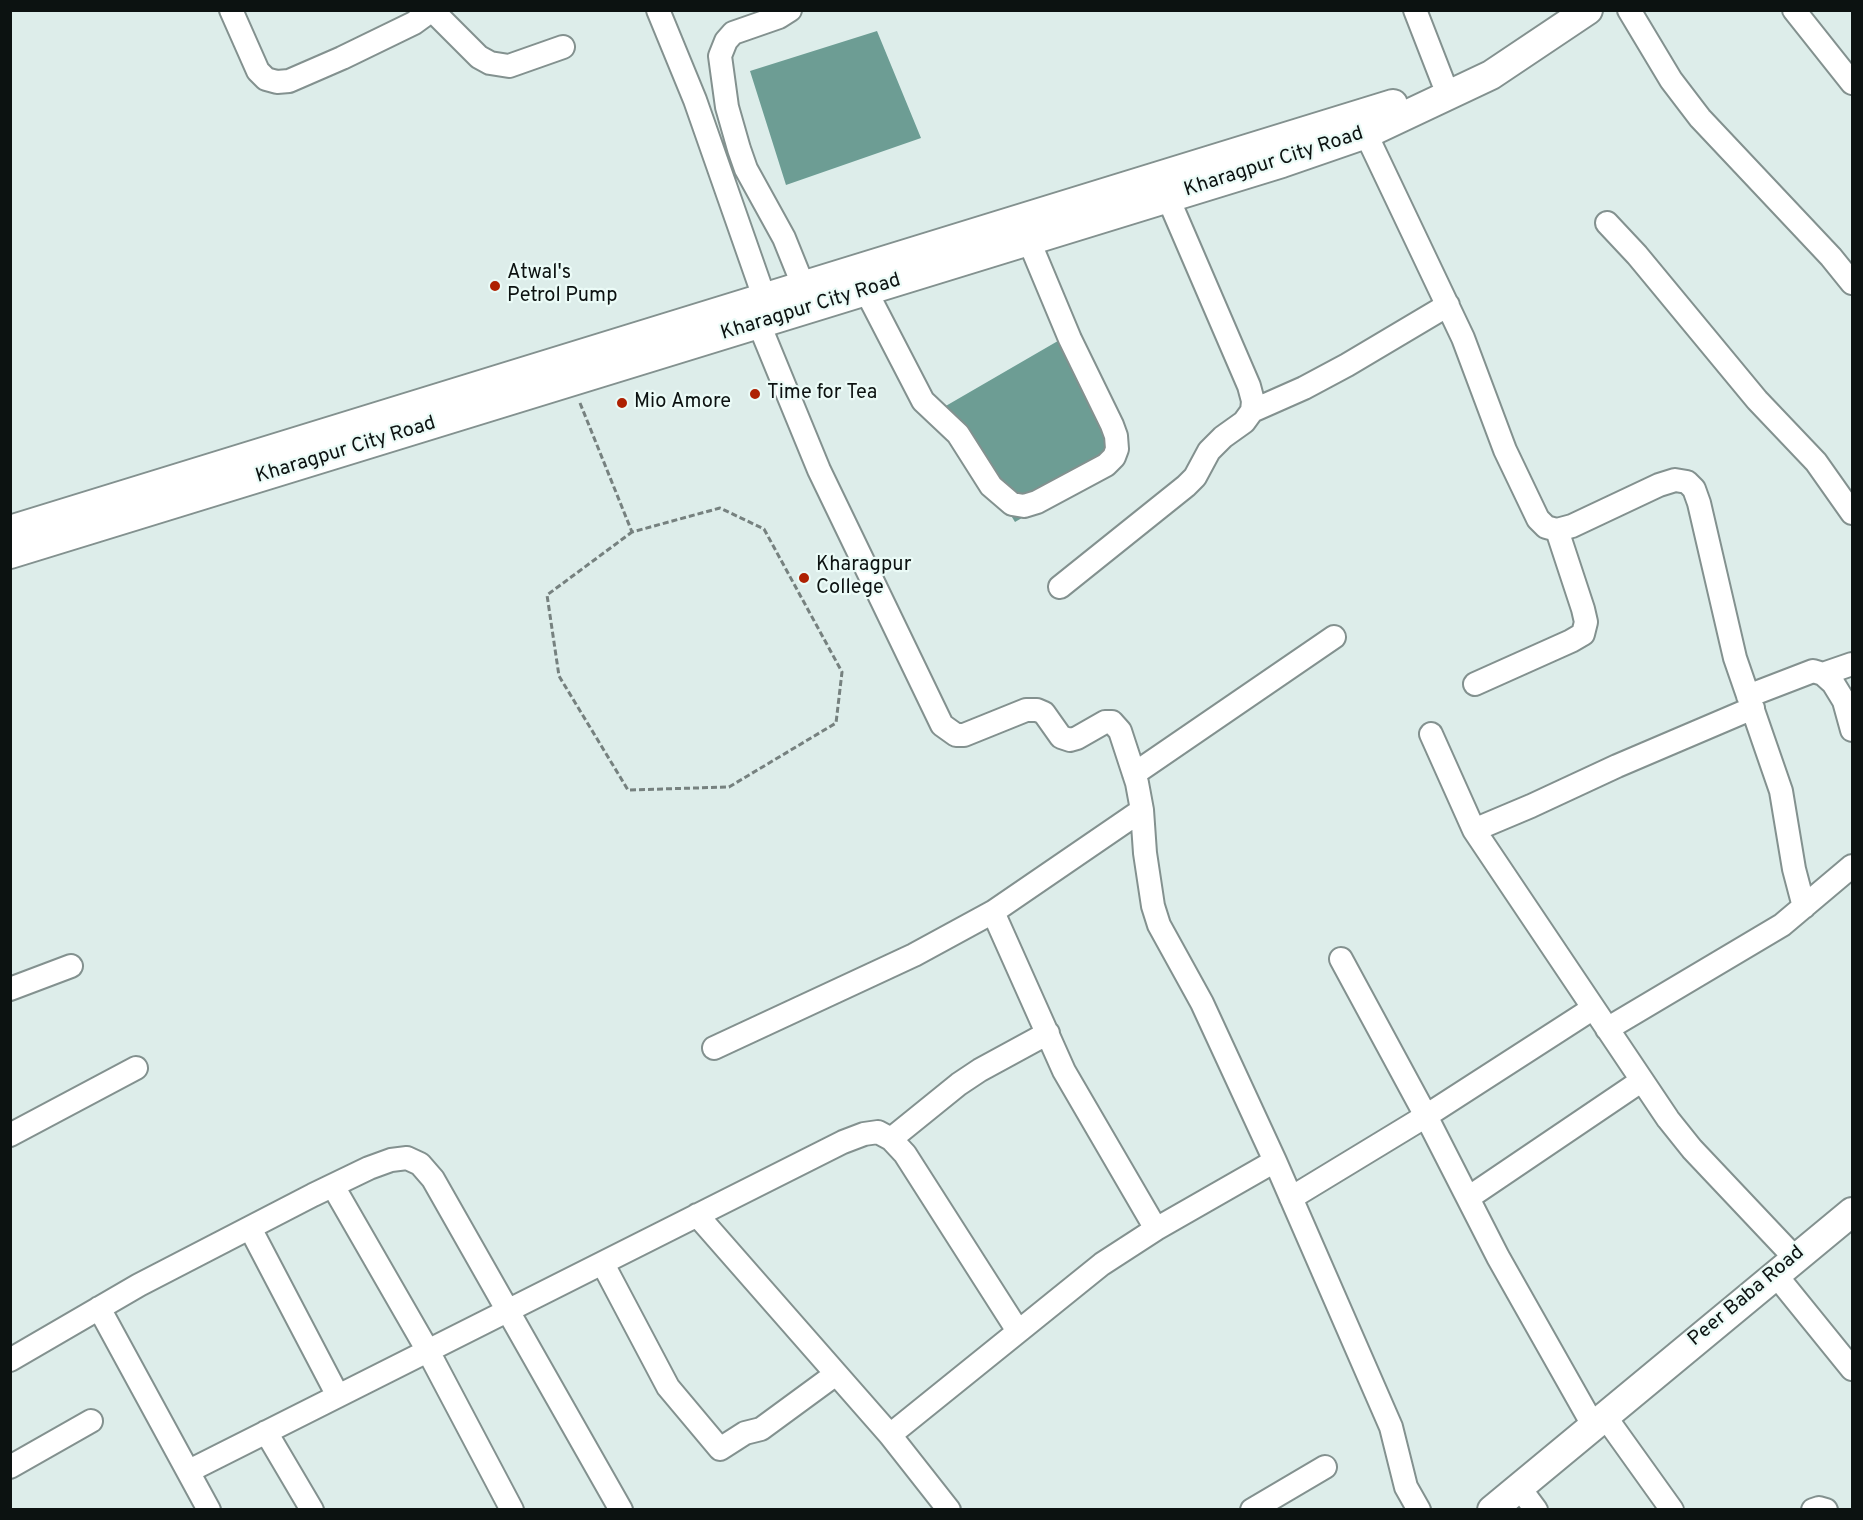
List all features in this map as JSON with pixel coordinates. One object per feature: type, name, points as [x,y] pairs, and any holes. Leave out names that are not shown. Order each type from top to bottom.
[{"type":"main road","points":[[10,530],[761,310],[803,285],[1388,106],[1492,60],[1559,10]]},
{"type":"main road","name":"Kharagpur City Road","points":[[10,554],[572,382],[761,310],[866,291],[1282,163],[1366,134],[1491,75],[1588,10]]},
{"type":"main road","name":"Peer Baba Road","points":[[1492,1509],[1852,1212]]},
{"type":"street","points":[[231,10],[258,71],[266,79],[278,82],[289,81],[342,58],[414,23],[425,15],[427,10]]},
{"type":"street","points":[[432,10],[479,57],[490,63],[509,66],[562,47]]},
{"type":"street","points":[[658,10],[695,100],[761,310],[819,470],[942,725],[956,735],[964,735],[1026,710],[1037,710],[1044,714],[1061,737],[1070,740],[1105,722],[1112,722],[1120,731],[1134,774],[1142,810],[1145,854],[1153,906],[1159,925],[1202,1003],[1275,1161],[1391,1427],[1406,1487],[1419,1509]]},
{"type":"street","points":[[790,10],[779,17],[734,33],[726,41],[720,56],[727,107],[739,149],[746,168],[784,238],[803,285]]},
{"type":"street","points":[[1415,10],[1443,82]]},
{"type":"street","points":[[1629,10],[1671,80],[1700,118],[1831,257],[1852,283]]},
{"type":"street","points":[[1794,10],[1852,83]]},
{"type":"street","points":[[1366,134],[1463,338],[1505,450],[1538,519],[1546,527],[1557,530],[1572,526],[1659,485],[1675,480],[1687,482],[1694,489],[1735,658],[1781,791],[1794,869],[1804,907]]},
{"type":"street","points":[[1168,198],[1249,386],[1253,400],[1252,411]]},
{"type":"street","points":[[1607,223],[1637,255],[1757,400],[1816,462],[1852,513]]},
{"type":"street","points":[[866,291],[923,401],[958,434],[991,486],[1012,504],[1024,506],[1106,465],[1114,457],[1117,449],[1112,425],[1070,339],[1029,241]]},
{"type":"street","points":[[1060,587],[1186,486],[1195,477],[1209,451],[1223,437],[1244,422],[1252,411],[1304,388],[1347,365],[1448,305]]},
{"type":"street","points":[[1475,684],[1571,641],[1583,633],[1586,622],[1583,609],[1557,530]]},
{"type":"street","points":[[1134,774],[1334,637]]},
{"type":"street","points":[[1823,674],[1852,664]]},
{"type":"street","points":[[1473,830],[1617,766],[1813,671],[1823,674],[1833,683],[1844,701],[1852,723]]},
{"type":"street","points":[[1431,734],[1473,830],[1641,1081],[1668,1119],[1785,1266],[1852,1369]]},
{"type":"street","points":[[714,1048],[914,956],[993,912],[1142,810]]},
{"type":"street","points":[[1607,1029],[1782,925],[1852,866]]},
{"type":"street","points":[[993,912],[1064,1071],[1156,1229]]},
{"type":"street","points":[[1341,959],[1426,1116],[1498,1257],[1599,1420],[1672,1509]]},
{"type":"street","points":[[10,989],[71,966]]},
{"type":"street","points":[[1291,1198],[1426,1116],[1592,1008]]},
{"type":"street","points":[[891,1139],[959,1084],[1048,1033]]},
{"type":"street","points":[[10,1135],[136,1068]]},
{"type":"street","points":[[1468,1198],[1641,1081]]},
{"type":"street","points":[[189,1471],[843,1142],[864,1134],[878,1132],[891,1139],[905,1154],[1018,1331]]},
{"type":"street","points":[[10,1360],[139,1284],[333,1186],[391,1160],[407,1158],[420,1164],[433,1179],[621,1509]]},
{"type":"street","points":[[890,1435],[1102,1264],[1156,1229],[1275,1161]]},
{"type":"street","points":[[333,1186],[428,1351],[512,1509]]},
{"type":"street","points":[[697,1215],[890,1435],[949,1509]]},
{"type":"street","points":[[250,1228],[338,1396]]},
{"type":"street","points":[[603,1264],[668,1387],[720,1449],[746,1433],[761,1429],[836,1374]]},
{"type":"street","points":[[99,1308],[210,1509]]},
{"type":"street","points":[[10,1467],[91,1421]]},
{"type":"street","points":[[266,1432],[312,1509]]},
{"type":"street","points":[[1252,1509],[1325,1467]]},
{"type":"street","points":[[1519,1487],[1536,1509]]},
{"type":"street","points":[[1813,1509],[1826,1509]]},
{"type":"path","points":[[572,382],[632,532]]},
{"type":"path","points":[[720,508],[764,529],[842,672],[836,723],[729,787],[628,790],[559,676],[547,596],[632,532],[720,508]]},
{"type":"shaded area","points":[[877,31],[921,138],[786,185],[750,71]]},
{"type":"shaded area","points":[[1063,338],[1125,458],[1015,522],[944,407]]},
{"type":"place","name":"Atwal's Petrol Pump","points":[[495,286]]},
{"type":"place","name":"Time for Tea","points":[[755,394]]},
{"type":"place","name":"Mio Amore","points":[[622,403]]},
{"type":"place","name":"Kharagpur College","points":[[804,578]]}]
